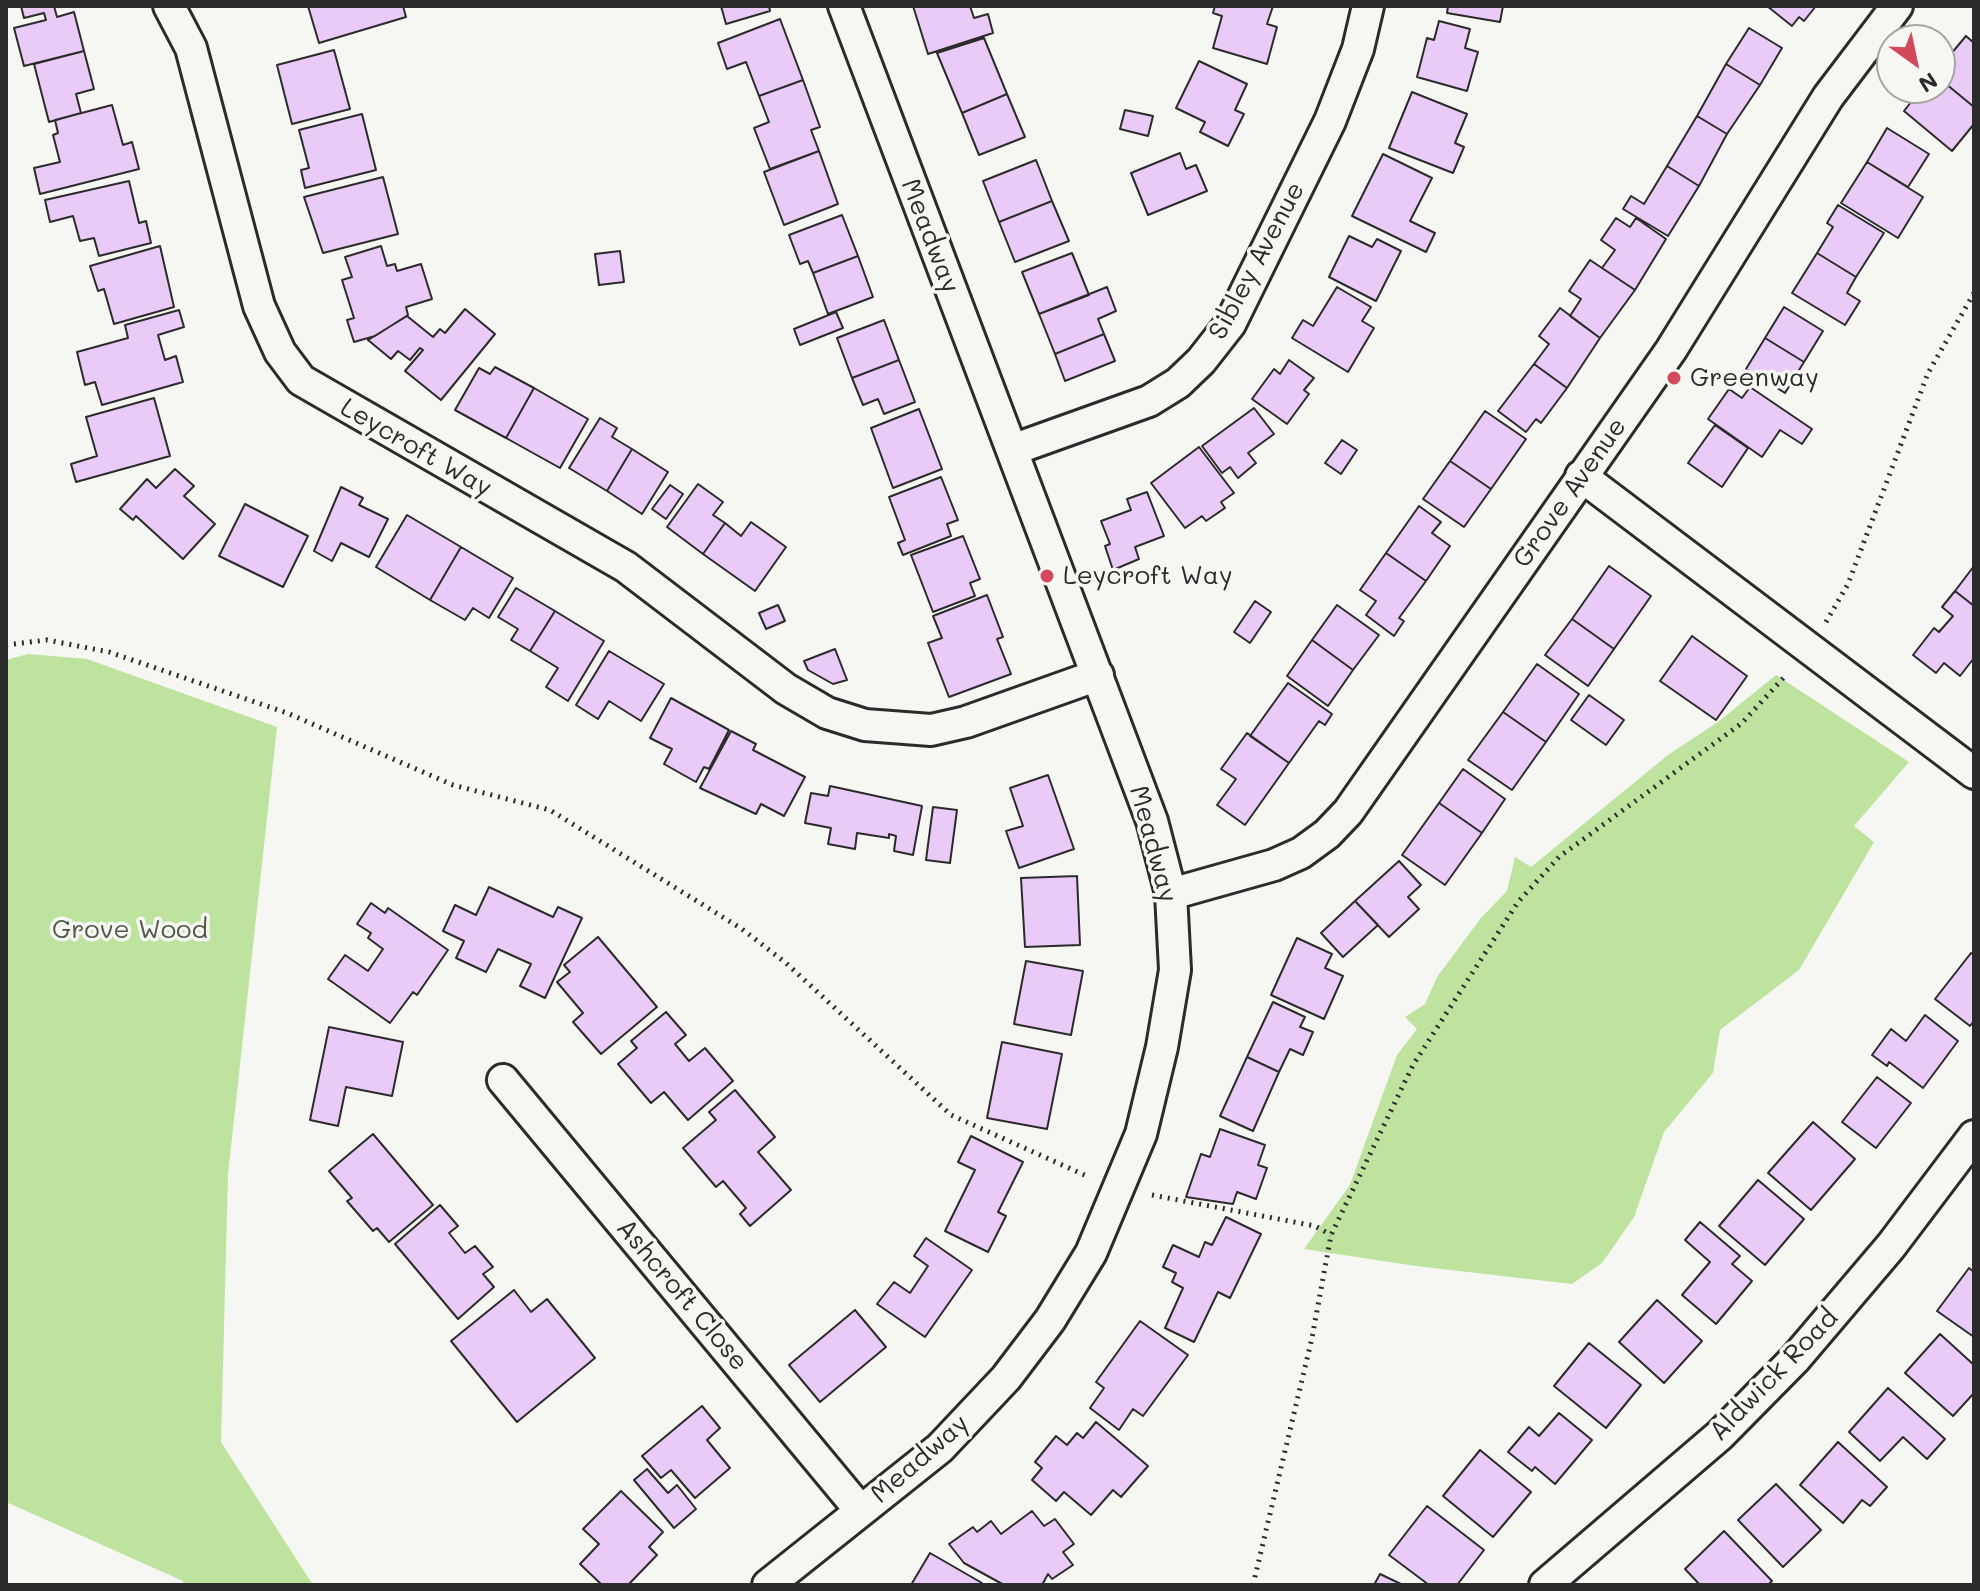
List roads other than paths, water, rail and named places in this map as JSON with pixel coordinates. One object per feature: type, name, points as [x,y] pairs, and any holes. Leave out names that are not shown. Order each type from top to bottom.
[{"type":"street","name":"Leycroft Way","points":[[169,6],[191,48],[259,306],[280,352],[301,380],[626,567],[786,689],[827,713],[865,725],[931,730],[966,722],[1098,675]]},
{"type":"street","name":"Meadway","points":[[768,1585],[940,1448],[1006,1378],[1050,1320],[1083,1267],[1121,1187],[1145,1119],[1175,970],[1171,894],[1152,821],[844,6]]},
{"type":"street","name":"Sibley Avenue","points":[[1012,450],[1149,401],[1178,383],[1201,361],[1230,324],[1330,121],[1358,49],[1368,6]]},
{"type":"street","name":"Grove Avenue","points":[[1171,894],[1274,865],[1301,853],[1327,834],[1348,812],[1671,350],[1828,97],[1897,6]]},
{"type":"street","points":[[1581,476],[1974,773]]},
{"type":"street","name":"Ashcroft Close","points":[[503,1080],[860,1510]]},
{"type":"street","name":"Aldwick Road","points":[[1545,1585],[1720,1435],[1795,1359],[1891,1246],[1974,1136]]},
{"type":"place","name":"Greenway","points":[[1674,378]]},
{"type":"place","name":"Leycroft Way","points":[[1047,576]]},
{"type":"park label","name":"Grove Wood","points":[[130,930]]}]
